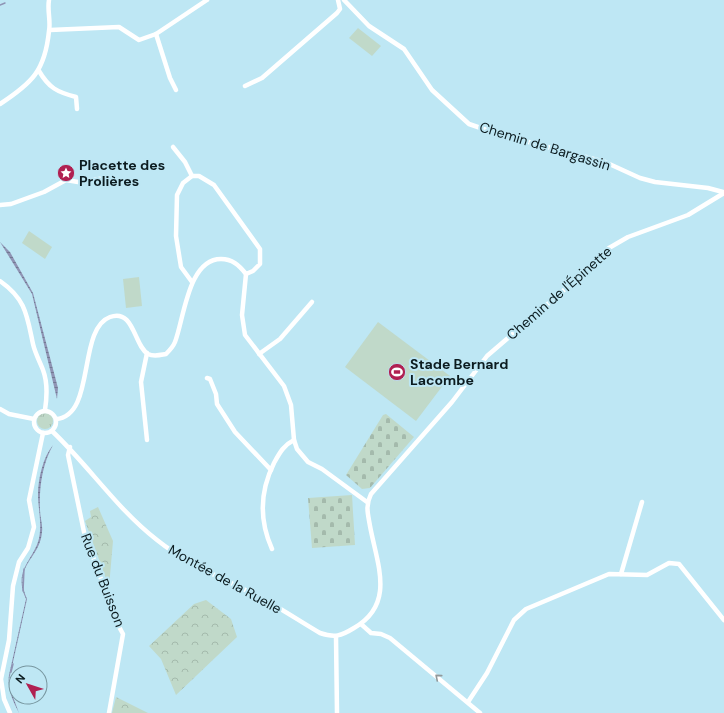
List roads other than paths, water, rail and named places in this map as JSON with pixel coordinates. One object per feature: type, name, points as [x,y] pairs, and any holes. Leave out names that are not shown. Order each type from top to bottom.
[{"type":"street","points":[[0,104],[27,86],[39,71],[50,30],[49,0]]},
{"type":"street","points":[[50,30],[119,27],[139,40],[156,34],[207,0]]},
{"type":"street","points":[[245,86],[262,78],[337,13],[340,4],[338,0]]},
{"type":"street","name":"Chemin de Bargassin","points":[[344,0],[369,26],[404,49],[432,90],[469,124],[498,134],[605,162],[640,178],[656,182],[708,188],[724,192]]},
{"type":"street","points":[[156,34],[170,78],[176,90]]},
{"type":"street","points":[[39,71],[47,84],[62,93],[76,97],[77,109]]},
{"type":"street","points":[[173,147],[192,176]]},
{"type":"street","points":[[192,282],[181,267],[176,236],[177,194],[183,183],[192,176],[199,176],[214,185],[260,249],[260,264],[253,271],[246,274]]},
{"type":"street","points":[[0,205],[11,204],[44,192],[66,180],[78,182],[112,177]]},
{"type":"street","name":"Chemin de l'Épinette","points":[[367,502],[371,494],[452,402],[486,356],[571,284],[609,248],[628,237],[688,215],[724,192]]},
{"type":"street","points":[[56,419],[67,415],[74,406],[83,384],[92,340],[98,327],[110,317],[119,316],[130,323],[143,349],[155,356],[166,354],[175,343],[192,282],[203,266],[214,259],[226,259],[238,264],[246,274],[242,314],[245,335],[284,386],[288,396],[294,440],[297,449],[308,462],[322,469],[367,502],[366,507],[382,587],[378,602],[361,624],[336,637],[337,713]]},
{"type":"street","points":[[0,282],[10,288],[19,298],[29,319],[34,344],[44,372],[46,389],[45,410]]},
{"type":"street","points":[[260,354],[280,339],[312,302]]},
{"type":"street","points":[[147,440],[141,382],[148,353]]},
{"type":"street","points":[[207,378],[210,379],[218,404],[235,432],[270,470]]},
{"type":"street","points":[[0,409],[9,414],[34,419]]},
{"type":"street","points":[[45,410],[52,412],[56,419],[56,424],[52,431],[43,433],[37,429],[34,419],[38,413],[45,410]]},
{"type":"street","name":"Montée de la Ruelle","points":[[52,431],[70,447],[128,516],[157,541],[185,560],[264,599],[320,633],[336,637]]},
{"type":"street","points":[[10,713],[4,699],[1,679],[9,640],[15,580],[19,562],[28,548],[34,527],[29,500],[43,433]]},
{"type":"street","points":[[272,549],[263,523],[263,490],[270,470],[285,444],[294,440]]},
{"type":"street","name":"Rue du Buisson","points":[[70,447],[68,455],[84,532],[117,623],[124,634],[109,713]]},
{"type":"street","points":[[621,574],[642,502]]},
{"type":"street","points":[[468,702],[487,673],[514,620],[526,609],[609,574],[647,575],[668,563],[679,564],[724,620]]},
{"type":"street","points":[[361,624],[371,633],[381,634],[390,638],[480,713]]},
{"type":"water","points":[[0,242],[10,252],[33,293],[58,388],[57,399],[32,294]]},
{"type":"water","points":[[53,445],[46,460],[41,485],[40,510],[42,529],[40,541],[28,563],[23,578],[23,587],[27,599],[11,665],[26,599],[22,588],[22,579],[27,563],[35,549],[40,531],[38,494],[40,475],[44,462]]},
{"type":"waterway","points":[[0,5],[5,3]]},
{"type":"waterway","points":[[23,591],[24,569]]},
{"type":"place","name":"Placette des Prolières","points":[[66,173]]},
{"type":"place","name":"Stade Bernard Lacombe","points":[[397,372]]}]
